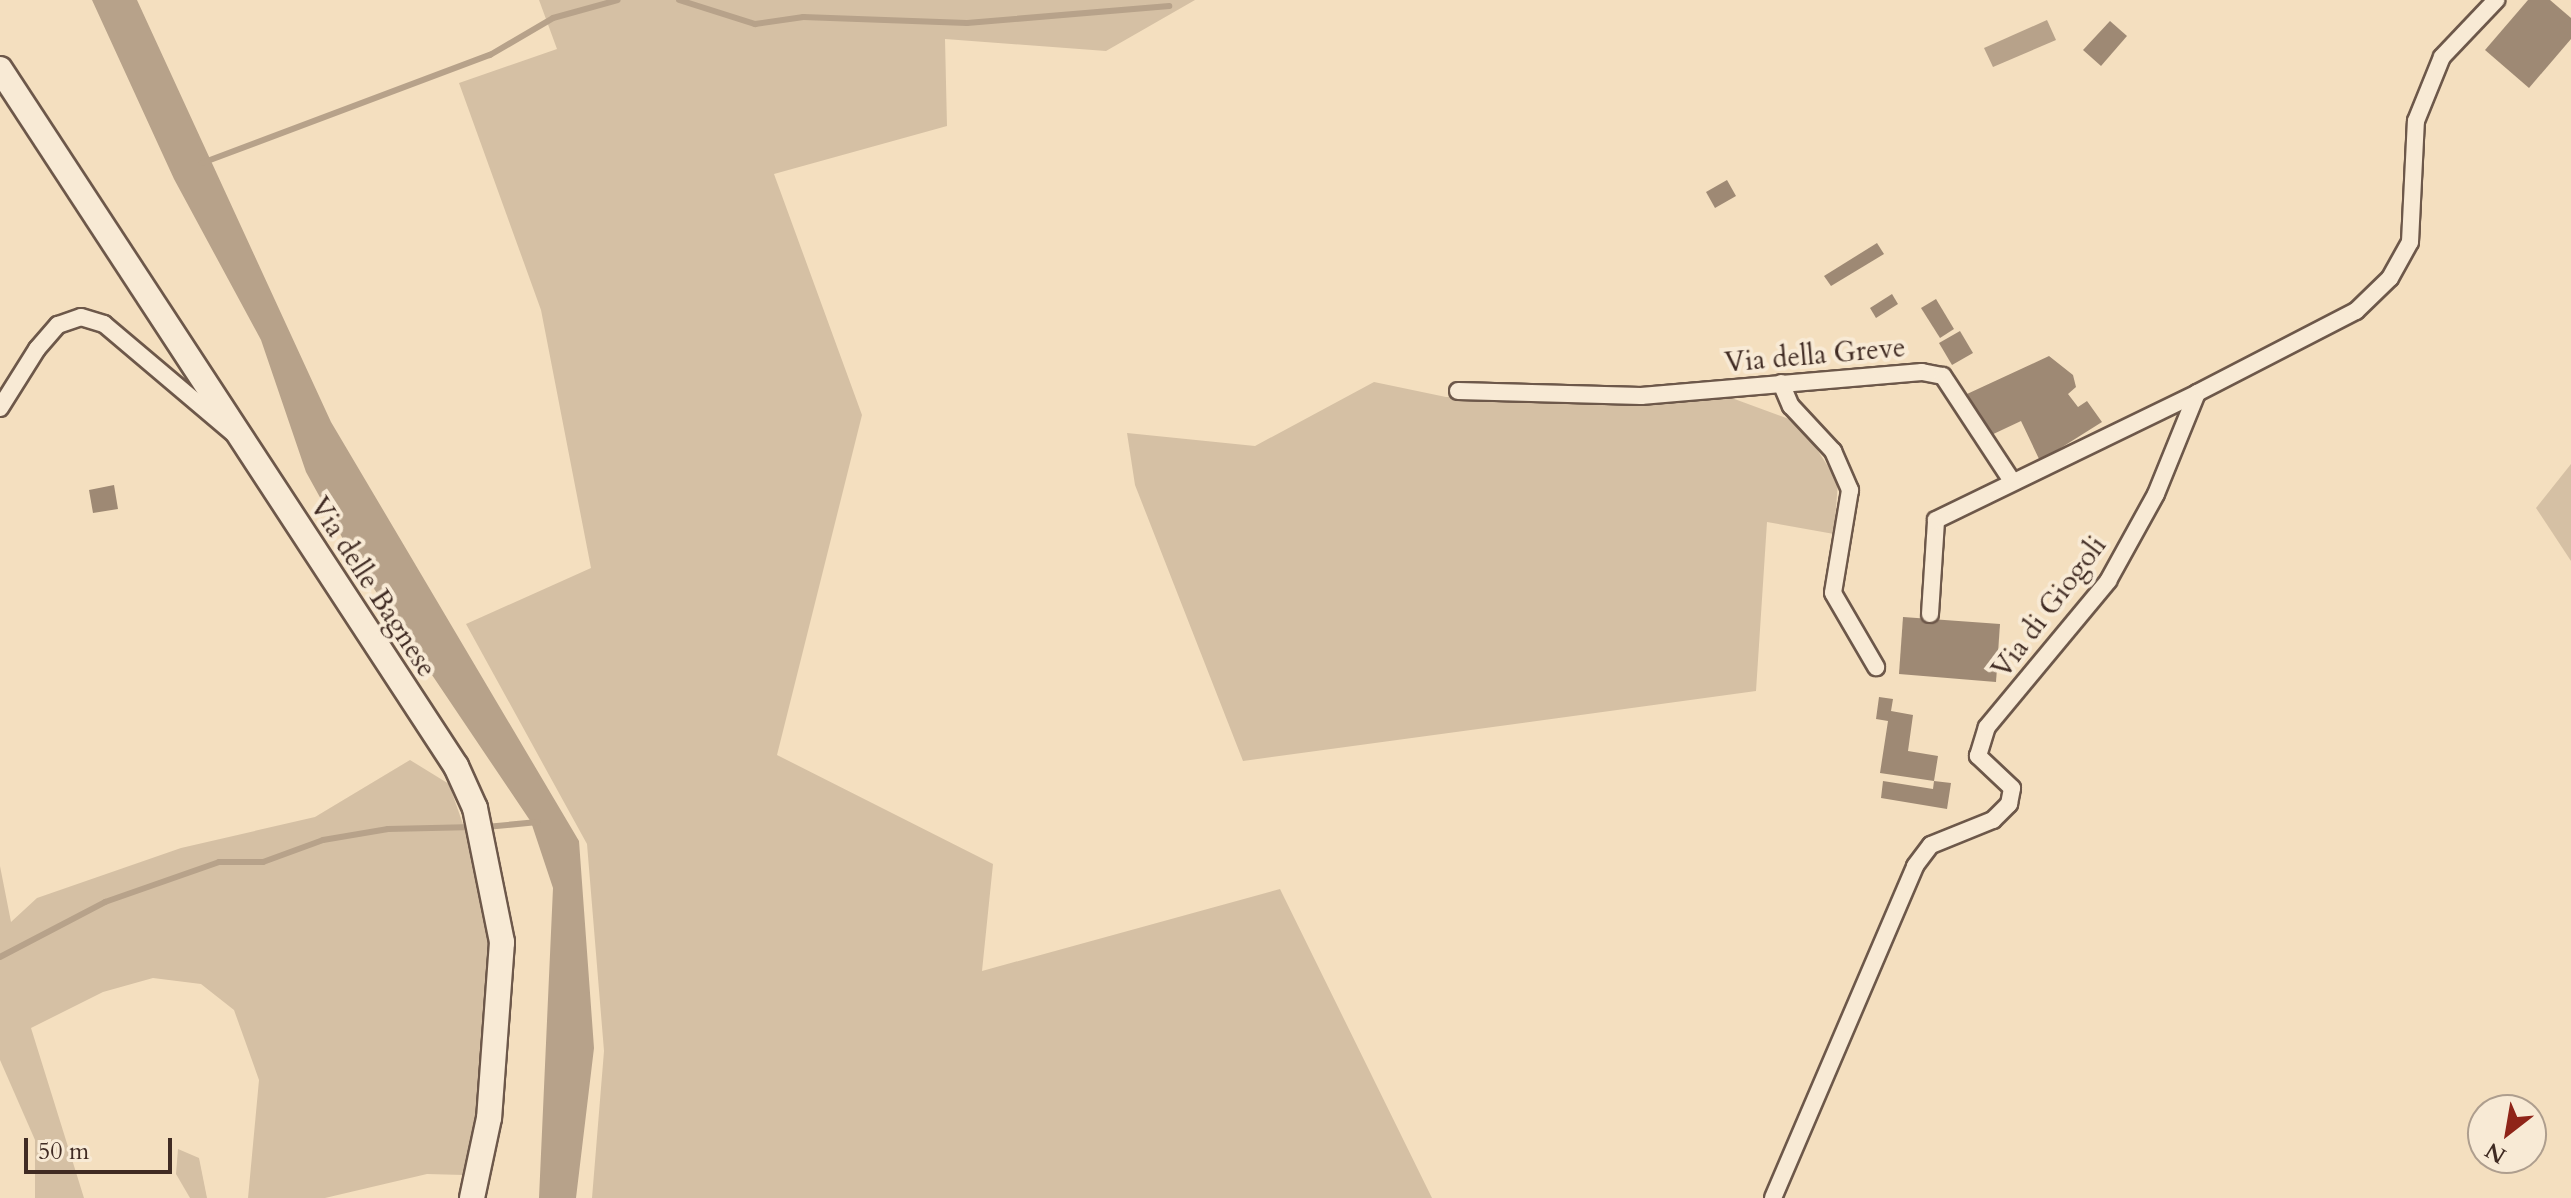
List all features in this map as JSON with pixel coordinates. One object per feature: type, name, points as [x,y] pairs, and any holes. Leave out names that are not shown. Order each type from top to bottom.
[{"type":"main road","name":"Via delle Bagnese","points":[[0,69],[456,766],[489,851],[502,942],[498,1031],[472,1198]]},
{"type":"street","points":[[1930,614],[1936,520],[2197,393],[2356,311],[2390,278],[2410,242],[2416,121],[2442,57],[2496,0]]},
{"type":"street","points":[[0,408],[37,349],[58,325],[81,317],[104,324],[238,436]]},
{"type":"street","name":"Via della Greve","points":[[1458,391],[1641,396],[1781,383],[1943,376],[2012,481]]},
{"type":"street","points":[[1781,383],[1791,406],[1833,451],[1850,490],[1833,593],[1876,667]]},
{"type":"street","name":"Via di Giogoli","points":[[1773,1198],[1915,866],[1931,845],[1993,820],[2009,804],[2012,788],[1978,756],[1983,735],[2108,581],[2156,494],[2197,393]]},
{"type":"shaded area","points":[[92,0],[137,0],[331,422],[579,841],[594,1048],[576,1198],[539,1198],[553,888],[531,822],[354,559],[306,472],[261,340],[174,179]]},
{"type":"shaded area","points":[[539,0],[1195,0],[1106,51],[945,39],[947,126],[774,174],[862,415],[777,755],[993,864],[982,971],[1280,889],[1432,1198],[592,1198],[604,1051],[587,844],[466,624],[591,568],[541,310],[459,83],[557,49]]},
{"type":"shaded area","points":[[2047,20],[2056,40],[1993,67],[1984,48]]},
{"type":"shaded area","points":[[1374,382],[1446,397],[1729,397],[1800,423],[1838,482],[1834,534],[1767,522],[1756,691],[1243,761],[1135,485],[1127,433],[1255,446]]},
{"type":"shaded area","points":[[2571,464],[2571,561],[2536,508]]},
{"type":"shaded area","points":[[410,760],[449,784],[488,896],[493,970],[484,1084],[464,1175],[427,1174],[325,1198],[248,1198],[259,1080],[234,1010],[201,984],[153,978],[103,992],[31,1028],[84,1198],[35,1198],[35,1140],[0,1060],[0,866],[11,922],[37,898],[181,848],[315,817]]},
{"type":"shaded area","points":[[178,1149],[199,1158],[207,1198],[190,1198],[176,1174]]},
{"type":"building","points":[[2528,0],[2550,0],[2571,18],[2571,39],[2529,88],[2485,50]]},
{"type":"building","points":[[2110,21],[2127,36],[2101,66],[2083,50]]},
{"type":"building","points":[[1727,180],[1736,196],[1715,208],[1706,192]]},
{"type":"building","points":[[1877,243],[1884,254],[1831,286],[1824,276]]},
{"type":"building","points":[[1892,294],[1898,304],[1876,318],[1870,308]]},
{"type":"building","points":[[1936,299],[1954,329],[1940,338],[1921,308]]},
{"type":"building","points":[[1960,331],[1973,353],[1952,365],[1939,343]]},
{"type":"building","points":[[2049,356],[2073,375],[2076,387],[2068,394],[2078,407],[2087,401],[2102,422],[2040,461],[2021,421],[1987,437],[1967,394]]},
{"type":"building","points":[[114,485],[118,509],[93,513],[89,490]]},
{"type":"building","points":[[1903,617],[2000,624],[1996,682],[1899,674]]},
{"type":"building","points":[[1879,697],[1893,699],[1891,711],[1913,715],[1908,751],[1938,756],[1934,781],[1880,773],[1888,721],[1876,719]]},
{"type":"building","points":[[1883,781],[1933,789],[1934,781],[1951,783],[1947,809],[1881,798]]},
{"type":"waterway","points":[[202,163],[490,55],[553,18],[618,0]]},
{"type":"waterway","points":[[679,0],[755,24],[803,17],[967,23],[1169,6]]},
{"type":"waterway","points":[[486,827],[538,822]]},
{"type":"waterway","points":[[0,957],[105,902],[219,862],[263,862],[323,840],[388,829],[475,827]]}]
